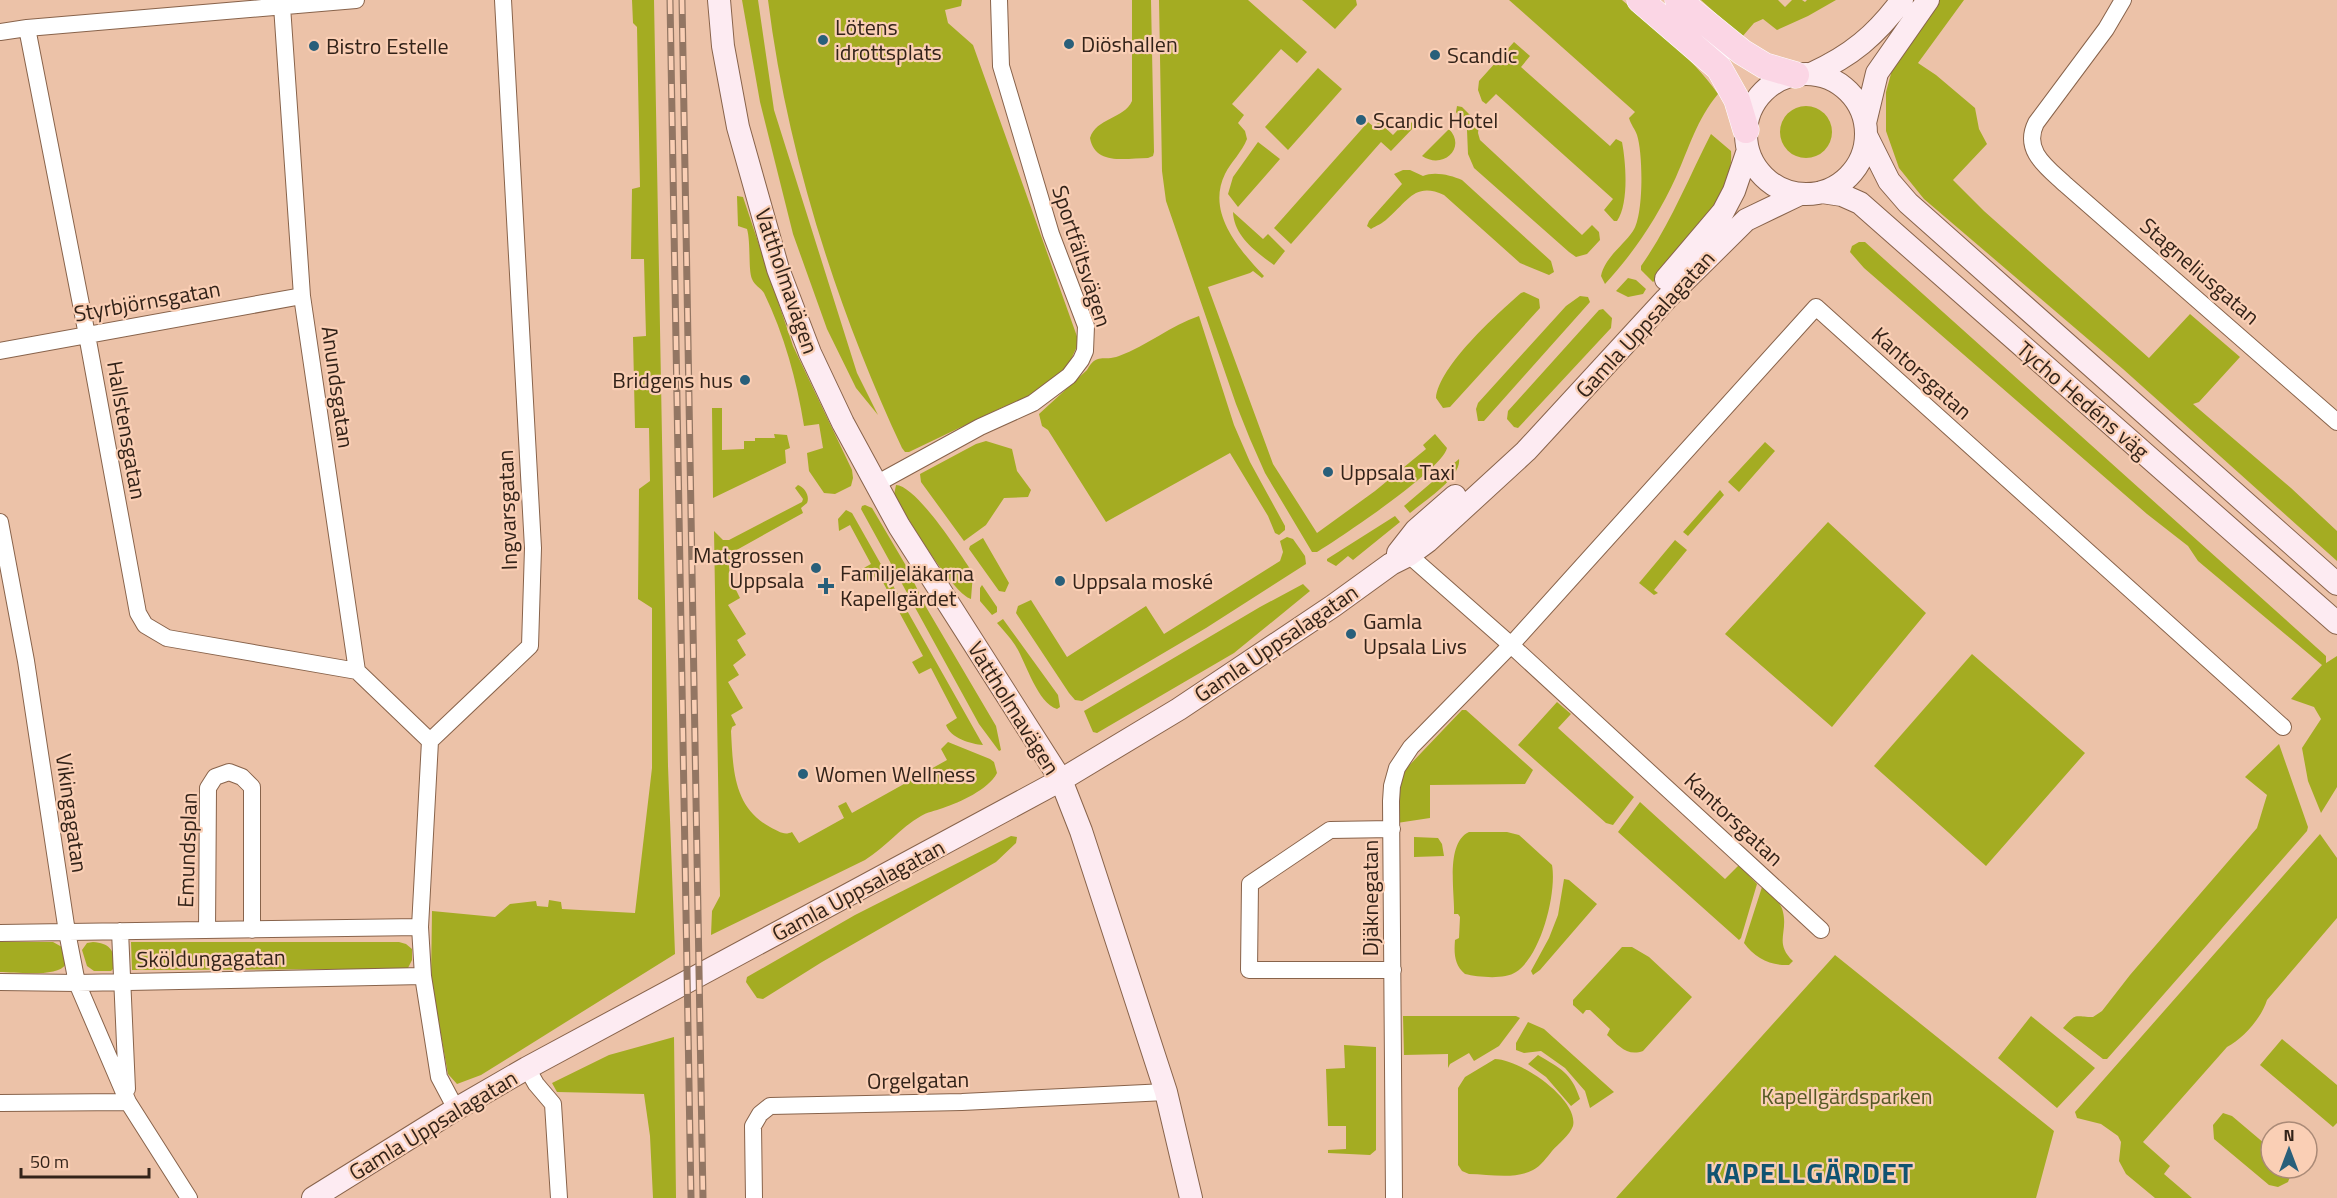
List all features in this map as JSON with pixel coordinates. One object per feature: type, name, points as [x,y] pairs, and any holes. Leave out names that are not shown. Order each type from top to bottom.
[{"type":"main road","name":"Vattholmavägen","points":[[719,0],[723,46],[738,127],[778,269],[810,353],[843,423],[898,525],[1061,780],[1081,831],[1166,1092],[1191,1198]]},
{"type":"main road","points":[[1640,0],[1719,68],[1737,100],[1752,160],[1764,176],[1780,188],[1811,193],[1839,184],[1853,171],[1863,154],[1877,73],[1928,0]]},
{"type":"main road","points":[[1678,0],[1742,52],[1766,66],[1826,77],[1840,84],[1852,94],[1860,108],[1866,129]]},
{"type":"main road","points":[[1747,140],[1751,110],[1761,94],[1777,81],[1803,74],[1852,53],[1867,40],[1902,0]]},
{"type":"main road","name":"Tycho Hedéns väg","points":[[1866,129],[1889,181],[1908,203],[2337,584]]},
{"type":"main road","name":"Gamla Uppsalagatan","points":[[1400,556],[1416,530],[1516,440],[1631,319],[1723,212],[1734,191],[1747,140]]},
{"type":"main road","name":"Gamla Uppsalagatan","points":[[313,1198],[456,1109],[527,1068],[1061,780],[1179,709],[1334,606],[1400,556],[1428,541],[1526,452],[1666,299],[1746,220],[1811,193]]},
{"type":"main road","name":"Tycho Hedéns väg","points":[[1811,193],[1842,195],[1860,203],[2337,623]]},
{"type":"street","points":[[0,32],[356,0]]},
{"type":"street","name":"Ingvarsgatan","points":[[430,741],[530,646],[533,548],[504,0]]},
{"type":"street","name":"Sportfältsvägen","points":[[876,484],[980,427],[1033,403],[1069,376],[1085,351],[1086,326],[1051,234],[1001,66],[999,0]]},
{"type":"street","name":"Stagneliusgatan","points":[[2123,0],[2106,29],[2036,123],[2031,133],[2031,143],[2035,154],[2046,167],[2337,422]]},
{"type":"street","name":"Anundsgatan","points":[[282,6],[302,296],[357,670]]},
{"type":"street","name":"Hallstensgatan","points":[[27,28],[87,334],[138,613],[145,625],[166,638],[357,670]]},
{"type":"street","name":"Styrbjörnsgatan","points":[[0,351],[302,296]]},
{"type":"street","name":"Kantorsgatan","points":[[1561,591],[1816,307],[2283,727]]},
{"type":"street","name":"Vikingagatan","points":[[0,522],[26,661],[67,932],[77,983],[128,1102],[189,1198]]},
{"type":"street","name":"Kantorsgatan","points":[[1400,556],[1511,645],[1821,930]]},
{"type":"street","name":"Djäknegatan","points":[[1394,1198],[1392,786],[1402,759],[1421,735],[1561,591]]},
{"type":"street","points":[[357,670],[430,741],[420,927],[423,976],[440,1077],[456,1109]]},
{"type":"street","name":"Emundsplan","points":[[207,930],[208,788],[215,777],[229,772],[242,777],[252,788],[252,930]]},
{"type":"street","points":[[1392,829],[1330,830],[1250,884],[1249,970],[1393,970]]},
{"type":"street","name":"Sköldungagatan","points":[[0,933],[420,927]]},
{"type":"street","name":"Vikingagatan","points":[[120,931],[128,1102]]},
{"type":"street","name":"Sköldungagatan","points":[[0,982],[77,983],[423,976]]},
{"type":"street","points":[[527,1068],[536,1084],[554,1104],[560,1198]]},
{"type":"street","name":"Orgelgatan","points":[[754,1198],[753,1126],[760,1114],[770,1106],[962,1102],[1166,1092]]},
{"type":"street","points":[[0,1103],[128,1102]]},
{"type":"green space","points":[[632,0],[654,0],[668,766],[675,954],[481,1075],[457,1084],[448,1074],[431,980],[432,911],[495,917],[510,904],[536,901],[537,906],[548,907],[549,900],[561,902],[562,909],[635,913],[652,768],[652,608],[638,599],[639,489],[650,481],[649,428],[635,428],[633,337],[646,336],[644,259],[631,259],[632,189],[640,187],[637,27],[633,23]]},
{"type":"green space","points":[[742,0],[758,0],[774,110],[857,373],[878,415],[856,388],[827,329],[793,234],[760,102]]},
{"type":"green space","points":[[768,0],[962,0],[961,6],[945,10],[948,23],[973,45],[1079,342],[1067,368],[1033,396],[1003,407],[909,452],[905,452],[902,448],[856,341],[818,229],[788,115]]},
{"type":"green space","points":[[1132,0],[1151,0],[1154,152],[1153,156],[1148,158],[1121,159],[1105,157],[1098,153],[1090,138],[1098,126],[1123,112],[1132,101]]},
{"type":"green space","points":[[1159,0],[1248,0],[1307,52],[1297,63],[1281,49],[1232,104],[1244,115],[1238,123],[1245,131],[1247,139],[1225,174],[1220,188],[1222,216],[1236,242],[1264,276],[1262,278],[1253,271],[1208,287],[1273,464],[1317,533],[1375,491],[1426,449],[1423,445],[1435,434],[1447,448],[1441,458],[1410,486],[1317,552],[1312,552],[1265,473],[1250,439],[1166,201],[1162,171]]},
{"type":"green space","points":[[1302,0],[1356,0],[1357,5],[1335,29]]},
{"type":"green space","points":[[1509,0],[1622,0],[1685,55],[1718,94],[1699,124],[1676,177],[1653,220],[1627,259],[1605,284],[1601,276],[1603,269],[1610,257],[1633,231],[1639,212],[1641,184],[1639,144],[1629,118],[1635,112]]},
{"type":"green space","points":[[1701,0],[1778,0],[1785,7],[1792,0],[1805,2],[1807,0],[1836,0],[1777,30],[1763,19],[1754,23],[1742,37]]},
{"type":"green space","points":[[1938,0],[1964,0],[1918,63],[1975,108],[1979,129],[1987,144],[1953,180],[1984,211],[2149,358],[2190,314],[2240,357],[2199,402],[2193,404],[2291,488],[2337,531],[2337,561],[2123,369],[1924,199],[1899,168],[1886,131],[1886,92],[1892,70]]},
{"type":"green space","points":[[1514,42],[1530,56],[1521,67],[1610,146],[1616,139],[1622,142],[1625,161],[1625,194],[1621,214],[1617,221],[1614,221],[1604,210],[1613,199],[1496,94],[1486,104],[1482,101],[1478,90],[1479,81]]},
{"type":"green space","points":[[1318,68],[1342,89],[1288,150],[1265,127]]},
{"type":"green space","points":[[1457,106],[1462,107],[1479,124],[1480,140],[1582,235],[1592,225],[1599,232],[1600,240],[1587,254],[1576,257],[1569,252],[1474,168],[1468,154],[1467,130],[1456,112]]},
{"type":"green space","points":[[1806,106],[1816,108],[1824,114],[1830,122],[1832,132],[1830,142],[1824,150],[1816,156],[1806,158],[1796,156],[1788,150],[1782,142],[1780,132],[1782,122],[1788,114],[1796,108]]},
{"type":"green space","points":[[1408,119],[1415,126],[1391,151],[1381,142],[1291,244],[1274,228],[1368,122],[1374,127],[1379,122],[1393,135]]},
{"type":"green space","points":[[1449,129],[1454,136],[1455,143],[1450,155],[1438,160],[1430,160],[1422,156]]},
{"type":"green space","points":[[1711,134],[1731,151],[1728,179],[1707,216],[1653,282],[1641,270],[1641,266],[1670,218]]},
{"type":"green space","points":[[1258,142],[1280,159],[1238,207],[1228,194],[1233,177]]},
{"type":"green space","points":[[1410,170],[1423,176],[1442,174],[1462,180],[1551,261],[1554,272],[1549,275],[1520,263],[1444,195],[1434,191],[1426,190],[1412,195],[1385,220],[1371,229],[1367,226],[1369,221],[1402,184],[1394,174]]},
{"type":"green space","points":[[737,196],[743,197],[793,346],[852,470],[851,486],[835,494],[824,493],[809,471],[807,453],[823,448],[819,424],[804,426],[794,375],[784,341],[764,293],[752,279],[747,229],[738,226]]},
{"type":"green space","points":[[1233,212],[1263,239],[1268,234],[1285,251],[1274,265],[1247,243],[1237,229]]},
{"type":"green space","points":[[1865,242],[2326,656],[2326,663],[2337,656],[2337,787],[2321,813],[2308,781],[2302,748],[2321,719],[2314,707],[2291,699],[2322,665],[2198,561],[2188,546],[2147,514],[1864,268],[1850,252],[1852,246]]},
{"type":"green space","points":[[1628,278],[1636,280],[1646,289],[1643,294],[1628,297],[1616,291]]},
{"type":"green space","points":[[1524,292],[1539,299],[1540,308],[1450,407],[1443,408],[1436,398],[1447,371],[1484,327]]},
{"type":"green space","points":[[1580,296],[1588,297],[1590,302],[1484,421],[1478,421],[1476,409],[1478,403],[1566,306]]},
{"type":"green space","points":[[1603,309],[1612,318],[1611,328],[1518,428],[1514,427],[1507,419],[1508,411],[1599,310]]},
{"type":"green space","points":[[1199,316],[1234,425],[1250,462],[1285,526],[1285,530],[1279,535],[1275,533],[1268,516],[1230,453],[1106,522],[1048,430],[1042,426],[1039,414],[1094,361],[1101,358],[1113,358],[1129,352]]},
{"type":"green space","points":[[712,408],[722,408],[722,450],[744,449],[744,441],[755,441],[755,438],[775,438],[774,434],[787,435],[790,448],[785,450],[786,463],[713,498]]},
{"type":"green space","points":[[986,441],[1012,449],[1017,471],[1031,490],[1028,497],[1004,498],[986,525],[964,541],[921,482],[920,474]]},
{"type":"green space","points":[[1765,442],[1775,451],[1739,492],[1728,482]]},
{"type":"green space","points":[[1459,459],[1458,466],[1448,481],[1410,513],[1404,506]]},
{"type":"green space","points":[[798,485],[805,490],[808,498],[807,503],[801,508],[803,513],[733,552],[729,563],[740,598],[728,605],[746,634],[737,640],[746,655],[733,665],[739,675],[728,682],[743,708],[731,715],[736,725],[731,731],[734,772],[742,798],[749,809],[770,827],[784,833],[792,832],[799,843],[844,818],[838,806],[846,802],[852,813],[947,760],[941,749],[948,742],[990,759],[994,762],[997,773],[987,785],[973,795],[926,813],[913,821],[865,860],[711,935],[712,911],[720,896],[714,531],[723,540],[729,540],[802,502],[803,499],[795,488]]},
{"type":"green space","points":[[896,485],[905,488],[926,508],[973,573],[971,599],[963,594],[941,569],[919,536],[894,495]]},
{"type":"green space","points":[[1720,490],[1724,495],[1688,536],[1683,532]]},
{"type":"green space","points":[[865,505],[872,508],[905,564],[926,607],[996,726],[1001,750],[999,751],[979,724],[861,509]]},
{"type":"green space","points":[[846,510],[852,513],[983,745],[962,740],[948,730],[946,725],[957,718],[931,668],[919,674],[912,662],[923,656],[879,575],[867,581],[860,570],[871,564],[850,525],[839,531],[838,519]]},
{"type":"green space","points":[[1395,516],[1400,522],[1353,560],[1348,556],[1336,566],[1327,561],[1327,559]]},
{"type":"green space","points":[[1828,522],[1926,613],[1832,727],[1725,634]]},
{"type":"green space","points":[[1287,537],[1293,539],[1305,556],[1306,564],[1206,628],[1082,701],[1075,700],[1069,693],[1016,613],[1018,606],[1031,600],[1067,657],[1146,606],[1164,634],[1280,561],[1283,552],[1280,541]]},
{"type":"green space","points":[[983,538],[1009,583],[1005,592],[999,591],[969,549]]},
{"type":"green space","points":[[1675,540],[1687,550],[1654,590],[1658,593],[1654,595],[1639,583]]},
{"type":"green space","points":[[1303,584],[1310,591],[1234,653],[1097,733],[1093,732],[1084,711]]},
{"type":"green space","points":[[982,585],[997,607],[997,612],[992,615],[980,601]]},
{"type":"green space","points":[[1003,619],[1058,695],[1060,707],[1057,709],[1050,705],[1038,691],[1015,645],[997,623]]},
{"type":"green space","points":[[1972,654],[2085,753],[1986,866],[1874,766]]},
{"type":"green space","points":[[1557,702],[1571,714],[1558,728],[1634,797],[1613,825],[1606,823],[1518,745]]},
{"type":"green space","points":[[1462,710],[1466,710],[1533,770],[1525,784],[1430,785],[1430,818],[1397,823],[1398,783],[1402,773]]},
{"type":"green space","points":[[2279,744],[2308,827],[2307,831],[2107,1059],[2103,1059],[2063,1028],[2074,1017],[2093,1017],[2102,1011],[2130,975],[2257,828],[2267,795],[2245,777]]},
{"type":"green space","points":[[1640,802],[1725,879],[1739,865],[1757,884],[1739,940],[1618,832]]},
{"type":"green space","points":[[1469,832],[1507,832],[1519,835],[1552,865],[1552,891],[1540,938],[1525,964],[1511,975],[1491,977],[1465,974],[1457,963],[1455,940],[1459,938],[1460,917],[1454,914],[1454,857],[1457,846]]},
{"type":"green space","points":[[2320,834],[2337,858],[2337,918],[2267,1000],[2265,1007],[2251,1027],[2227,1047],[2143,1142],[2170,1166],[2164,1174],[2192,1198],[2155,1198],[2126,1174],[2119,1161],[2121,1142],[2118,1136],[2101,1124],[2077,1118],[2075,1112]]},
{"type":"green space","points":[[1011,836],[1017,837],[1016,843],[996,862],[822,962],[763,999],[757,998],[746,982],[747,977],[855,915]]},
{"type":"green space","points":[[1414,837],[1438,838],[1442,844],[1444,856],[1414,857]]},
{"type":"green space","points":[[1564,879],[1569,880],[1597,904],[1540,970],[1533,975],[1531,971],[1549,938],[1558,915]]},
{"type":"green space","points":[[1762,887],[1775,898],[1782,908],[1784,949],[1793,961],[1789,965],[1764,960],[1744,943]]},
{"type":"green space","points":[[0,942],[53,942],[62,947],[66,964],[46,973],[0,972]]},
{"type":"green space","points":[[93,942],[110,948],[114,956],[115,967],[111,971],[94,971],[87,966],[82,950],[87,943]]},
{"type":"green space","points":[[131,942],[399,942],[412,949],[412,960],[408,968],[398,969],[132,970]]},
{"type":"green space","points":[[1622,947],[1632,947],[1649,957],[1692,997],[1643,1051],[1632,1052],[1623,1049],[1607,1035],[1610,1029],[1590,1010],[1586,1010],[1583,1014],[1573,1005],[1573,1000]]},
{"type":"green space","name":"Kapellgärdsparken","points":[[1835,955],[2054,1131],[2036,1198],[1616,1198]]},
{"type":"green space","points":[[1403,1016],[1516,1016],[1520,1018],[1499,1046],[1474,1061],[1469,1053],[1450,1064],[1448,1068],[1448,1054],[1404,1055]]},
{"type":"green space","points":[[2031,1016],[2095,1068],[2057,1108],[1998,1058]]},
{"type":"green space","points":[[1528,1022],[1544,1029],[1614,1092],[1590,1108],[1585,1091],[1565,1068],[1541,1051],[1524,1053],[1516,1050],[1516,1043]]},
{"type":"green space","points":[[674,1037],[676,1198],[653,1198],[650,1136],[644,1094],[557,1092],[552,1083],[609,1055]]},
{"type":"green space","points":[[2282,1039],[2337,1085],[2337,1123],[2333,1127],[2260,1065]]},
{"type":"green space","points":[[1344,1045],[1376,1047],[1376,1150],[1370,1155],[1328,1153],[1328,1150],[1346,1149],[1346,1126],[1328,1126],[1326,1069],[1345,1068]]},
{"type":"green space","points":[[1538,1055],[1569,1077],[1580,1099],[1571,1106],[1546,1077],[1528,1064]]},
{"type":"green space","points":[[1495,1059],[1518,1066],[1545,1082],[1567,1104],[1572,1115],[1573,1126],[1569,1133],[1539,1166],[1518,1175],[1469,1174],[1462,1171],[1458,1165],[1458,1088],[1465,1077]]},
{"type":"green space","points":[[2223,1113],[2232,1116],[2259,1139],[2259,1177],[2214,1139],[2213,1125]]},
{"type":"green space","points":[[2263,1180],[2289,1180],[2278,1187],[2269,1185]]},
{"type":"railway","points":[[670,0],[691,1198]]},
{"type":"railway","points":[[682,0],[703,1198]]},
{"type":"place","name":"Lötens idrottsplats","points":[[823,40]]},
{"type":"place","name":"Diöshallen","points":[[1069,44]]},
{"type":"place","name":"Bistro Estelle","points":[[314,46]]},
{"type":"place","name":"Scandic","points":[[1435,55]]},
{"type":"place","name":"Scandic Hotel","points":[[1361,120]]},
{"type":"place","name":"Bridgens hus","points":[[745,380]]},
{"type":"place","name":"Uppsala Taxi","points":[[1328,472]]},
{"type":"place","name":"Matgrossen Uppsala","points":[[816,568]]},
{"type":"place","name":"Uppsala moské","points":[[1060,581]]},
{"type":"place","name":"Familjeläkarna Kapellgärdet","points":[[826,586]]},
{"type":"place","name":"Gamla Upsala Livs","points":[[1351,634]]},
{"type":"place","name":"Women Wellness","points":[[803,774]]},
{"type":"district","name":"KAPELLGÄRDET","points":[[1810,1173]]}]
